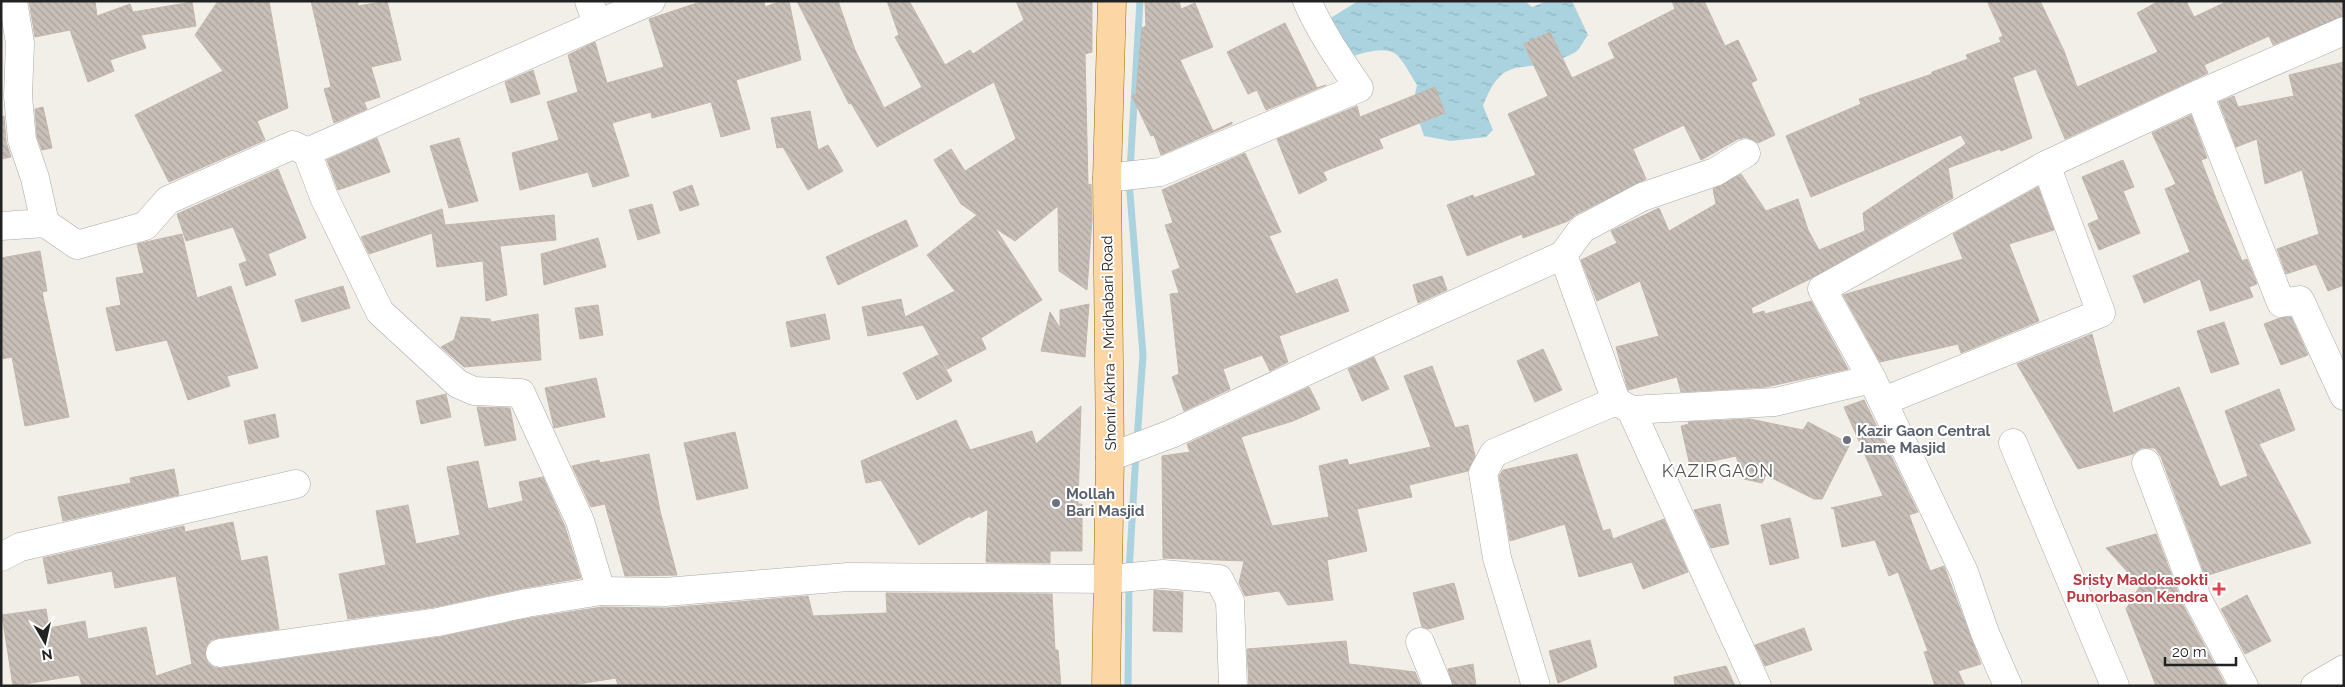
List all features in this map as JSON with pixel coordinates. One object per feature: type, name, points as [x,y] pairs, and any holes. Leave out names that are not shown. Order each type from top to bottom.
[{"type":"main road","name":"Shonir Akhra - Mridhabari Road","points":[[1106,686],[1117,455],[1112,1]]},
{"type":"street","points":[[13,1],[20,43],[18,96],[22,140],[35,178],[45,223]]},
{"type":"street","points":[[307,152],[593,12],[651,1]]},
{"type":"street","points":[[1114,177],[1160,172],[1359,88],[1316,22],[1308,1]]},
{"type":"street","points":[[2008,686],[1985,633],[1964,572],[1878,390],[1822,289],[2046,165],[2199,94],[2344,31]]},
{"type":"street","points":[[2199,94],[2281,303],[2300,300],[2344,396]]},
{"type":"street","points":[[1,226],[45,223],[77,245],[144,226],[168,200],[293,145],[307,152],[324,197],[380,312],[458,384],[474,391],[521,393],[580,521],[601,590]]},
{"type":"street","points":[[1117,455],[1171,434],[1338,356],[1563,255],[1582,229],[1642,197],[1715,172],[1746,153]]},
{"type":"street","points":[[1536,686],[1497,558],[1483,472],[1494,453],[1624,406],[1775,402],[1878,390],[2101,313],[2046,165]]},
{"type":"street","points":[[1563,255],[1624,406],[1757,686]]},
{"type":"street","points":[[2013,443],[2115,686]]},
{"type":"street","points":[[2146,463],[2197,598],[2244,686]]},
{"type":"street","points":[[1,557],[20,547],[296,484]]},
{"type":"street","points":[[220,653],[438,622],[601,590],[665,592],[848,577],[1110,579],[1163,574],[1219,579],[1230,601],[1234,686]]},
{"type":"street","points":[[1420,642],[1438,686]]},
{"type":"street","points":[[2315,686],[2344,669]]},
{"type":"water","points":[[1358,1],[1525,1],[1532,7],[1547,1],[1572,1],[1588,35],[1577,51],[1570,55],[1549,63],[1507,71],[1491,89],[1483,106],[1493,130],[1486,137],[1451,141],[1424,136],[1413,104],[1417,85],[1397,55],[1385,50],[1378,50],[1344,59],[1329,19]]},
{"type":"building","points":[[29,1],[95,1],[97,16],[130,4],[133,12],[192,2],[196,26],[141,35],[146,48],[110,60],[114,71],[88,82],[70,30],[35,37]]},
{"type":"building","points":[[218,1],[269,1],[288,108],[257,121],[265,140],[169,182],[135,115],[223,71],[195,35]]},
{"type":"building","points":[[311,1],[358,1],[358,6],[387,1],[401,60],[371,67],[380,97],[364,102],[367,109],[334,123],[324,89],[331,87]]},
{"type":"building","points":[[703,1],[764,1],[765,7],[781,1],[789,1],[801,60],[736,80],[750,129],[721,137],[711,102],[652,118],[651,112],[612,123],[629,176],[593,187],[588,172],[520,190],[512,153],[559,140],[547,102],[578,92],[568,55],[595,42],[607,83],[664,67],[649,19]]},
{"type":"building","points":[[797,1],[838,1],[855,50],[884,108],[922,87],[895,37],[899,35],[887,1],[909,1],[945,65],[970,50],[973,54],[1024,20],[1016,1],[1092,1],[1092,52],[1085,54],[1088,185],[1091,184],[1092,219],[1087,290],[1059,271],[1058,206],[1015,241],[995,228],[1042,300],[981,338],[986,349],[947,369],[923,325],[868,336],[862,307],[901,299],[905,317],[955,291],[927,255],[977,215],[961,204],[934,160],[951,149],[965,171],[1016,139],[994,82],[877,147],[851,103],[849,104]]},
{"type":"building","points":[[1145,1],[1179,1],[1181,9],[1195,3],[1213,47],[1180,60],[1213,131],[1232,122],[1232,124],[1161,155],[1154,135],[1151,136],[1132,96],[1136,94],[1142,28],[1146,26]]},
{"type":"building","points":[[1672,1],[1704,1],[1725,46],[1738,40],[1757,80],[1751,83],[1775,135],[1758,143],[1746,137],[1738,139],[1701,160],[1684,125],[1633,149],[1646,179],[1575,215],[1568,221],[1523,238],[1522,234],[1467,256],[1447,205],[1473,195],[1474,198],[1536,175],[1508,114],[1548,96],[1524,44],[1550,32],[1572,78],[1615,58],[1608,43],[1675,9]]},
{"type":"building","points":[[1987,1],[2040,1],[2064,51],[2077,87],[2158,52],[2137,13],[2159,1],[2186,1],[2194,17],[2228,1],[2344,1],[2344,16],[2273,45],[2269,36],[2204,65],[2208,73],[2065,139],[2036,69],[2013,77],[2032,138],[2001,151],[2000,149],[1948,168],[1953,198],[1812,278],[1751,308],[1753,314],[1764,311],[1765,314],[1811,301],[1848,369],[1766,387],[1681,392],[1677,377],[1628,390],[1616,347],[1659,336],[1640,281],[1597,301],[1581,260],[1617,243],[1611,231],[1659,208],[1669,231],[1716,204],[1713,189],[1741,174],[1766,211],[1798,199],[1808,230],[1819,250],[1865,231],[1863,213],[1966,144],[1961,135],[1811,197],[1786,136],[1861,104],[1859,99],[1932,74],[1932,72],[1968,59],[1966,55],[2001,42],[1999,38],[2003,36]]},
{"type":"building","points":[[1285,23],[1317,88],[1326,85],[1266,110],[1257,90],[1248,94],[1227,52]]},
{"type":"building","points":[[2344,62],[2344,285],[2328,291],[2316,264],[2286,274],[2277,249],[2319,234],[2302,170],[2265,184],[2257,139],[2236,147],[2219,102],[2234,96],[2238,107],[2294,96],[2289,75]]},
{"type":"building","points":[[533,70],[540,94],[511,103],[505,82]]},
{"type":"building","points":[[1435,87],[1445,113],[1379,139],[1383,148],[1323,172],[1327,180],[1299,194],[1277,139],[1357,106],[1360,117]]},
{"type":"building","points":[[43,107],[52,148],[42,150],[37,137],[35,109]]},
{"type":"building","points":[[810,111],[818,150],[828,145],[843,171],[808,190],[783,147],[777,148],[771,118]]},
{"type":"building","points":[[2191,115],[2207,158],[2201,160],[2216,199],[2242,261],[2247,259],[2257,284],[2249,287],[2253,297],[2210,311],[2200,279],[2144,303],[2133,276],[2190,252],[2165,189],[2176,184],[2152,133]]},
{"type":"building","points":[[4,116],[6,142],[11,157],[1,159],[1,117]]},
{"type":"building","points":[[377,138],[390,172],[338,190],[327,160]]},
{"type":"building","points":[[459,138],[478,201],[449,208],[430,146]]},
{"type":"building","points":[[1245,153],[1281,232],[1269,236],[1296,294],[1337,279],[1349,311],[1279,336],[1288,362],[1270,371],[1262,355],[1223,369],[1230,389],[1184,411],[1172,377],[1179,374],[1170,294],[1179,293],[1172,271],[1180,268],[1165,225],[1173,223],[1162,190]]},
{"type":"building","points":[[2123,160],[2134,187],[2123,191],[2140,233],[2099,250],[2088,224],[2099,219],[2082,177]]},
{"type":"building","points":[[278,169],[306,238],[268,254],[276,275],[246,286],[239,264],[247,261],[233,227],[186,241],[177,214]]},
{"type":"building","points":[[692,185],[699,205],[680,211],[673,192]]},
{"type":"building","points":[[2038,187],[2054,230],[2009,244],[2039,321],[1961,353],[1958,344],[1880,362],[1843,295],[1963,259],[1953,234]]},
{"type":"building","points":[[652,204],[660,233],[638,240],[629,210]]},
{"type":"building","points":[[442,209],[445,225],[554,215],[556,240],[500,246],[507,295],[486,301],[483,261],[437,267],[432,233],[369,254],[361,237]]},
{"type":"building","points":[[906,220],[918,246],[838,285],[826,257]]},
{"type":"building","points":[[182,234],[197,298],[231,286],[258,368],[227,376],[230,386],[188,400],[167,340],[116,351],[106,308],[121,305],[116,278],[144,273],[137,244]]},
{"type":"building","points":[[598,238],[606,267],[544,285],[541,254]]},
{"type":"building","points":[[40,251],[47,291],[42,292],[69,417],[25,426],[12,357],[1,359],[1,258]]},
{"type":"building","points":[[1442,276],[1447,290],[1418,303],[1413,285]]},
{"type":"building","points":[[343,286],[350,308],[302,322],[295,300]]},
{"type":"building","points":[[1089,304],[1085,357],[1041,351],[1050,312],[1060,328],[1060,310]]},
{"type":"building","points":[[598,305],[603,335],[580,339],[575,308]]},
{"type":"building","points":[[538,314],[541,360],[464,367],[441,347],[454,340],[461,317],[490,319],[491,322]]},
{"type":"building","points":[[825,314],[830,339],[791,347],[786,322]]},
{"type":"building","points":[[2291,317],[2308,355],[2281,365],[2264,324],[2280,318]]},
{"type":"building","points":[[2224,322],[2239,364],[2211,373],[2197,331]]},
{"type":"building","points":[[2092,334],[2113,413],[2179,387],[2220,487],[2248,476],[2225,411],[2279,389],[2295,430],[2259,444],[2311,543],[2205,576],[2161,457],[2155,448],[2141,448],[2133,454],[2078,469],[2017,364]]},
{"type":"building","points":[[1543,349],[1562,390],[1535,402],[1517,361]]},
{"type":"building","points":[[938,355],[952,381],[917,400],[903,373]]},
{"type":"building","points":[[1374,357],[1389,389],[1362,401],[1348,369]]},
{"type":"building","points":[[1432,366],[1455,428],[1468,425],[1475,456],[1468,471],[1409,485],[1412,497],[1357,509],[1367,551],[1327,560],[1333,600],[1288,605],[1279,591],[1245,596],[1239,583],[1244,561],[1163,558],[1162,456],[1190,452],[1187,444],[1309,387],[1320,409],[1293,421],[1241,437],[1272,526],[1329,517],[1319,466],[1347,459],[1349,465],[1431,447],[1404,376]]},
{"type":"building","points":[[596,378],[605,417],[554,428],[545,388]]},
{"type":"building","points":[[446,394],[451,417],[421,424],[416,401]]},
{"type":"building","points":[[1864,400],[1918,512],[1909,515],[1930,571],[1944,566],[1981,664],[1958,671],[1965,686],[1935,686],[1924,652],[1928,651],[1898,572],[1889,576],[1875,540],[1842,547],[1834,509],[1831,508],[1883,496],[1844,407]]},
{"type":"building","points":[[1081,406],[1078,504],[1082,504],[1082,551],[1050,551],[1050,563],[986,562],[988,509],[971,518],[970,516],[919,545],[881,480],[866,483],[861,461],[956,420],[970,450],[1032,431],[1036,444]]},
{"type":"building","points":[[477,407],[510,408],[516,440],[485,446]]},
{"type":"building","points":[[275,414],[279,437],[249,444],[244,421]]},
{"type":"building","points":[[1750,419],[1803,430],[1808,422],[1850,444],[1822,499],[1814,499],[1766,475],[1762,483],[1744,479],[1736,456],[1690,466],[1681,426],[1689,424],[1688,422]]},
{"type":"building","points":[[735,432],[748,488],[697,500],[684,443]]},
{"type":"building","points":[[649,454],[660,511],[677,575],[625,576],[605,504],[591,507],[572,466],[599,460],[600,463]]},
{"type":"building","points":[[1577,454],[1603,531],[1610,529],[1613,539],[1664,519],[1688,572],[1643,589],[1632,562],[1579,577],[1565,524],[1510,541],[1499,476],[1503,470]]},
{"type":"building","points":[[478,461],[488,509],[523,501],[519,482],[543,477],[565,527],[581,578],[435,607],[348,619],[339,574],[386,565],[376,511],[408,505],[416,544],[460,535],[447,467]]},
{"type":"building","points":[[174,469],[179,495],[63,521],[58,497],[131,483],[130,478]]},
{"type":"building","points":[[1720,504],[1729,544],[1711,548],[1694,510]]},
{"type":"building","points":[[1790,518],[1799,558],[1770,565],[1761,525]]},
{"type":"building","points":[[233,522],[241,561],[267,556],[279,629],[211,640],[206,647],[205,655],[208,663],[215,668],[440,637],[530,618],[602,607],[666,608],[808,596],[813,616],[887,613],[886,593],[1052,594],[1055,650],[1058,650],[1061,686],[618,686],[616,678],[566,686],[82,686],[79,675],[13,686],[2,615],[46,609],[49,628],[85,621],[88,639],[146,627],[156,676],[192,664],[176,576],[115,588],[112,571],[48,584],[43,558],[184,526],[185,532]]},
{"type":"building","points":[[2156,534],[2183,605],[2226,686],[2156,686],[2126,609],[2140,586],[2106,548]]},
{"type":"building","points":[[1454,583],[1464,619],[1428,629],[1422,627],[1413,593]]},
{"type":"building","points":[[1154,590],[1183,592],[1182,632],[1153,631]]},
{"type":"building","points":[[2247,595],[2271,641],[2245,654],[2221,609]]},
{"type":"building","points":[[1804,628],[1812,650],[1765,666],[1755,645]]},
{"type":"building","points":[[1590,640],[1597,667],[1558,683],[1549,651]]},
{"type":"building","points":[[1346,641],[1349,664],[1415,672],[1421,686],[1249,686],[1247,649]]},
{"type":"building","points":[[1473,664],[1476,686],[1453,686],[1448,669]]},
{"type":"building","points":[[1726,666],[1735,686],[1675,686],[1674,677]]},
{"type":"waterway","points":[[1130,171],[1140,1]]},
{"type":"waterway","points":[[1129,181],[1143,355],[1137,440]]},
{"type":"waterway","points":[[1129,572],[1136,453]]},
{"type":"waterway","points":[[1128,686],[1129,583]]},
{"type":"place","name":"Kazir Gaon Central Jame Masjid","points":[[1847,440]]},
{"type":"place","name":"Mollah Bari Masjid","points":[[1056,503]]},
{"type":"place","name":"Sristy Madokasokti Punorbason Kendra","points":[[2219,589]]},
{"type":"district","name":"KAZIRGAON","points":[[1718,471]]}]
